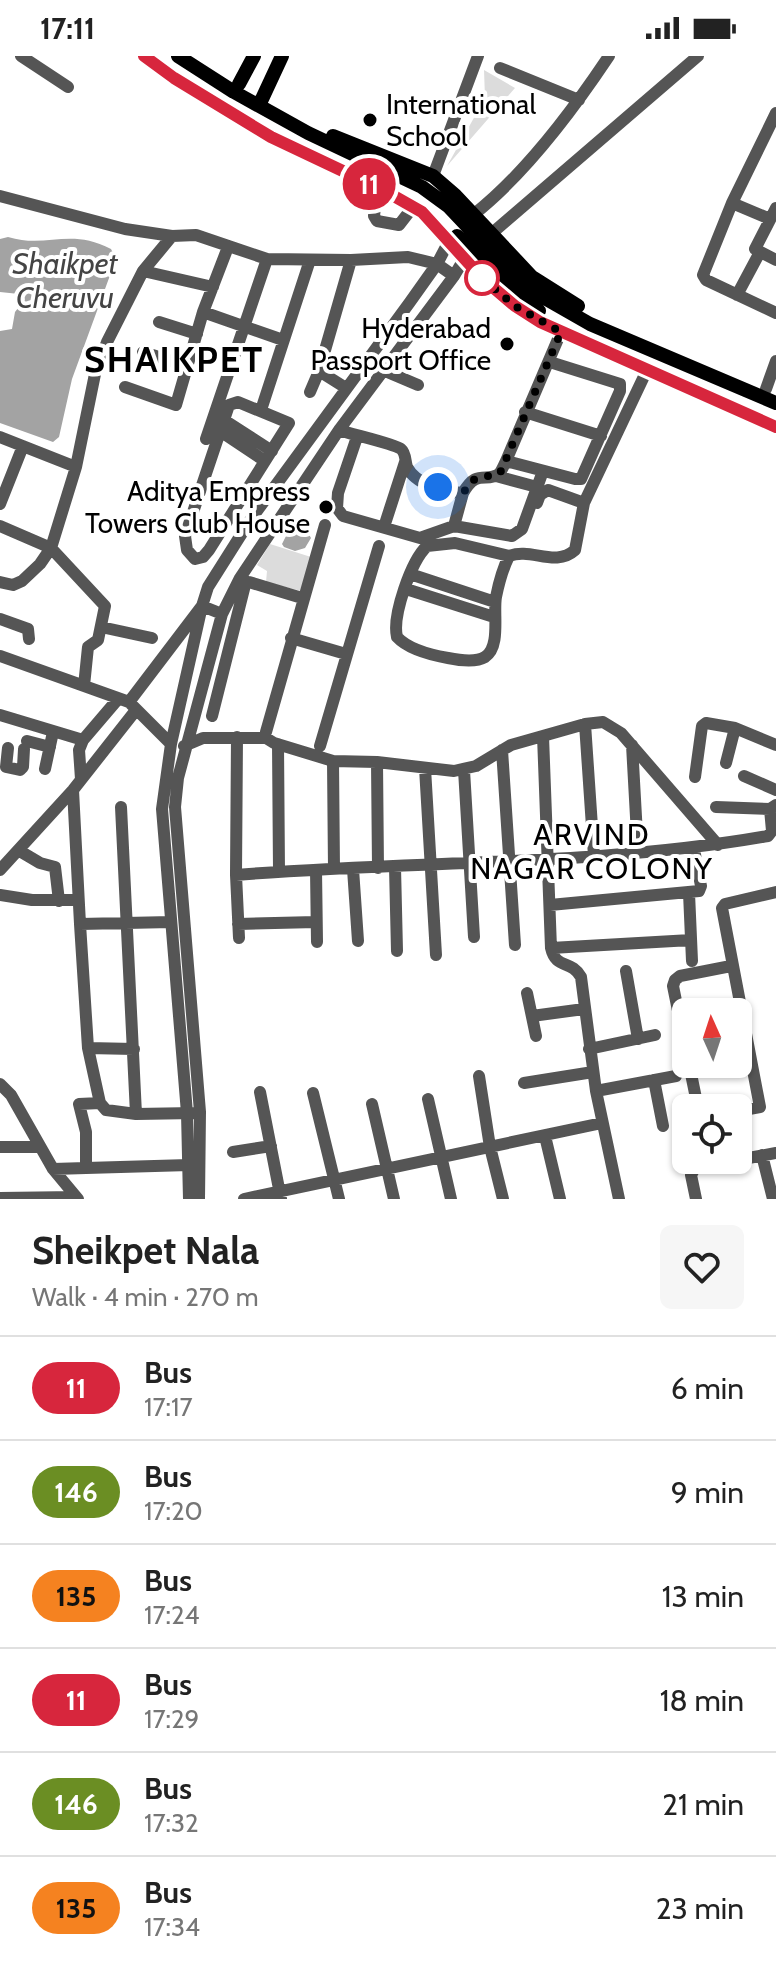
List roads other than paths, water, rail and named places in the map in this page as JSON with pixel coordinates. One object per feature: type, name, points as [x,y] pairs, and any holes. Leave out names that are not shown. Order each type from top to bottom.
[{"type":"main road","points":[[145,56],[174,78],[271,137],[422,212],[464,259],[515,306],[615,357],[776,427]]},
{"type":"main road","points":[[156,56],[227,104],[321,155],[418,201],[531,306],[582,333],[776,418]]},
{"type":"main road","points":[[178,56],[234,92],[308,133],[422,187],[448,206],[502,263],[541,296],[590,324],[773,391]]},
{"type":"main road","points":[[194,56],[312,127],[433,176],[455,195],[532,277],[625,333],[773,391]]},
{"type":"main road","points":[[239,84],[254,56]]},
{"type":"main road","points":[[262,99],[282,56]]},
{"type":"main road","points":[[615,357],[625,333]]},
{"type":"street","points":[[21,56],[68,87]]},
{"type":"street","points":[[433,176],[478,56]]},
{"type":"street","points":[[473,215],[496,197],[579,100],[609,56]]},
{"type":"street","points":[[491,234],[698,56]]},
{"type":"street","points":[[500,68],[579,100]]},
{"type":"street","points":[[776,113],[732,203],[703,275],[706,280],[776,313]]},
{"type":"street","points":[[377,188],[374,216],[377,221],[399,225],[413,207]]},
{"type":"street","points":[[0,196],[125,229],[172,236],[196,235],[267,259],[408,257],[437,264],[454,276]]},
{"type":"street","points":[[732,203],[773,214],[737,295]]},
{"type":"street","points":[[0,582],[21,587],[51,548],[76,467],[95,374],[107,342],[143,271],[172,236]]},
{"type":"street","points":[[309,438],[289,423],[238,402],[229,405],[185,536],[192,557],[203,557],[309,438],[437,264],[449,241]]},
{"type":"street","points":[[125,387],[176,405],[203,312],[228,247]]},
{"type":"street","points":[[757,250],[776,260]]},
{"type":"street","points":[[740,277],[757,250]]},
{"type":"street","points":[[206,439],[267,259]]},
{"type":"street","points":[[199,1199],[175,807],[178,778],[222,614],[249,582],[337,433],[464,259]]},
{"type":"street","points":[[262,407],[310,260]]},
{"type":"street","points":[[310,392],[351,260]]},
{"type":"street","points":[[143,271],[213,287]]},
{"type":"street","points":[[203,312],[283,340]]},
{"type":"street","points":[[159,322],[197,334]]},
{"type":"street","points":[[528,413],[564,333]]},
{"type":"street","points":[[496,476],[506,461],[564,333]]},
{"type":"street","points":[[143,352],[187,366]]},
{"type":"street","points":[[773,391],[776,361]]},
{"type":"street","points":[[506,461],[581,479],[620,391],[620,384],[553,363]]},
{"type":"street","points":[[584,503],[548,490],[543,492],[514,554],[500,573],[493,642],[484,657],[467,660],[416,650],[402,642],[395,631],[410,574],[423,549],[434,543],[473,546],[514,554],[553,559],[570,554],[577,543],[584,503],[647,370]]},
{"type":"street","points":[[319,371],[346,388]]},
{"type":"street","points":[[385,371],[418,385]]},
{"type":"street","points":[[528,413],[601,436]]},
{"type":"street","points":[[189,1199],[194,1113],[171,922],[162,809],[171,744],[208,587],[268,456],[289,423]]},
{"type":"street","points":[[222,426],[268,456]]},
{"type":"street","points":[[337,433],[356,440],[397,447],[404,454],[412,476],[421,482],[463,493]]},
{"type":"street","points":[[0,437],[76,467]]},
{"type":"street","points":[[356,440],[338,493],[337,508],[343,516],[420,538],[454,526],[512,536],[518,534],[543,471]]},
{"type":"street","points":[[0,504],[23,446]]},
{"type":"street","points":[[384,527],[405,462]]},
{"type":"street","points":[[454,526],[463,493],[480,476],[496,476],[537,487]]},
{"type":"street","points":[[266,732],[325,525]]},
{"type":"street","points":[[0,526],[51,548],[105,606],[98,641],[88,647],[84,686]]},
{"type":"street","points":[[320,746],[379,546]]},
{"type":"street","points":[[410,574],[495,602]]},
{"type":"street","points":[[249,582],[302,598]]},
{"type":"street","points":[[212,716],[249,582]]},
{"type":"street","points":[[406,589],[494,617]]},
{"type":"street","points":[[202,606],[222,614]]},
{"type":"street","points":[[0,870],[73,790],[128,704],[202,606]]},
{"type":"street","points":[[0,619],[28,629],[29,639]]},
{"type":"street","points":[[101,627],[152,638]]},
{"type":"street","points":[[291,638],[346,654]]},
{"type":"street","points":[[0,656],[128,704],[171,744],[187,747],[203,738],[266,738],[333,761],[464,770],[502,750],[585,724],[603,722],[612,726],[632,745],[718,845]]},
{"type":"street","points":[[81,779],[79,750],[83,740],[128,704]]},
{"type":"street","points":[[0,715],[83,740]]},
{"type":"street","points":[[695,777],[702,726],[706,723],[735,728],[776,745]]},
{"type":"street","points":[[585,724],[594,856]]},
{"type":"street","points":[[32,726],[26,745],[23,767],[20,770],[6,767],[4,748],[26,745],[50,747]]},
{"type":"street","points":[[726,763],[735,728]]},
{"type":"street","points":[[45,769],[53,732]]},
{"type":"street","points":[[543,736],[551,948],[553,958],[558,963],[578,971],[596,1091],[619,1199]]},
{"type":"street","points":[[237,737],[239,938]]},
{"type":"street","points":[[278,744],[279,871]]},
{"type":"street","points":[[632,745],[638,853]]},
{"type":"street","points":[[502,750],[515,945]]},
{"type":"street","points":[[333,761],[334,869]]},
{"type":"street","points":[[377,762],[378,868]]},
{"type":"street","points":[[425,768],[436,955]]},
{"type":"street","points":[[464,770],[474,937]]},
{"type":"street","points":[[744,776],[776,790]]},
{"type":"street","points":[[73,790],[88,1048],[100,1103],[106,1110],[136,1114],[194,1113]]},
{"type":"street","points":[[121,807],[136,1114]]},
{"type":"street","points":[[236,875],[694,849],[774,833],[773,807],[716,807]]},
{"type":"street","points":[[550,905],[699,891],[701,886],[694,849]]},
{"type":"street","points":[[18,850],[40,863],[55,867],[59,901]]},
{"type":"street","points":[[395,867],[397,951]]},
{"type":"street","points":[[353,869],[358,941]]},
{"type":"street","points":[[316,870],[317,942]]},
{"type":"street","points":[[760,1107],[722,908],[725,904],[776,892]]},
{"type":"street","points":[[689,893],[692,961]]},
{"type":"street","points":[[0,895],[32,900],[78,900]]},
{"type":"street","points":[[80,924],[171,922]]},
{"type":"street","points":[[238,924],[316,922]]},
{"type":"street","points":[[551,948],[691,940]]},
{"type":"street","points":[[675,998],[673,986],[680,976],[731,966]]},
{"type":"street","points":[[626,971],[638,1039]]},
{"type":"street","points":[[527,993],[536,1036]]},
{"type":"street","points":[[532,1016],[584,1009]]},
{"type":"street","points":[[589,1049],[655,1035]]},
{"type":"street","points":[[88,1048],[134,1049]]},
{"type":"street","points":[[524,1083],[593,1072]]},
{"type":"street","points":[[479,1076],[490,1147],[503,1199]]},
{"type":"street","points":[[596,1091],[672,1077]]},
{"type":"street","points":[[654,1080],[663,1126]]},
{"type":"street","points":[[0,1084],[11,1095],[53,1169],[77,1198]]},
{"type":"street","points":[[260,1092],[280,1196]]},
{"type":"street","points":[[313,1093],[339,1199]]},
{"type":"street","points":[[428,1099],[451,1199]]},
{"type":"street","points":[[86,1168],[86,1132],[79,1104],[100,1103]]},
{"type":"street","points":[[372,1104],[394,1199]]},
{"type":"street","points":[[752,1108],[776,1104]]},
{"type":"street","points":[[244,1199],[280,1196],[335,1181],[602,1123]]},
{"type":"street","points":[[545,1136],[560,1199]]},
{"type":"street","points":[[233,1152],[271,1146]]},
{"type":"street","points":[[0,1147],[40,1147]]},
{"type":"street","points":[[752,1157],[776,1153]]},
{"type":"street","points":[[762,1155],[773,1199]]},
{"type":"street","points":[[53,1169],[189,1165]]},
{"type":"street","points":[[692,1174],[696,1199]]},
{"type":"street","points":[[0,1198],[77,1198]]},
{"type":"water","name":"Shaikpet Cheruvu","points":[[8,237],[35,241],[83,240],[111,249],[116,259],[72,379],[59,437],[53,442],[0,423],[0,331],[12,329],[15,312],[25,299],[19,294],[0,292],[0,239]]},
{"type":"water","points":[[296,529],[307,531],[311,538],[305,548],[295,551],[282,544],[287,534]]},
{"type":"place","name":"International School","points":[[370,120]]},
{"type":"place","name":"Hyderabad Passport Office","points":[[507,344]]},
{"type":"place","name":"Aditya Empress Towers Club House","points":[[326,507]]},
{"type":"district","name":"SHAIKPET","points":[[174,359]]},
{"type":"district","name":"ARVIND NAGAR COLONY","points":[[592,852]]}]
